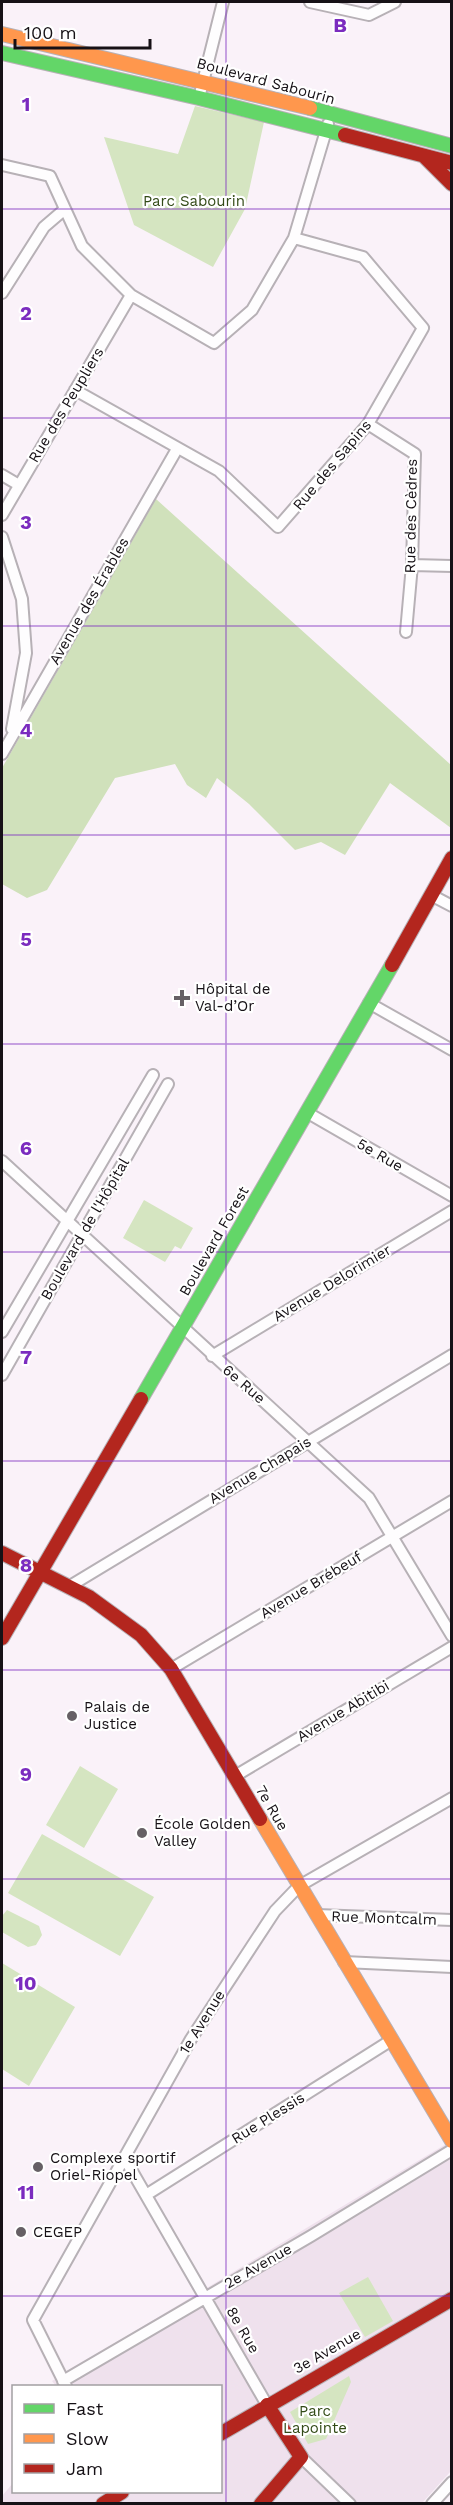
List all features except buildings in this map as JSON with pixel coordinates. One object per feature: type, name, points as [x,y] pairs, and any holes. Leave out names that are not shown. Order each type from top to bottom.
[{"type":"street","points":[[199,98],[224,2]]},
{"type":"street","points":[[310,2],[369,15],[395,2]]},
{"type":"street","name":"Boulevard Sabourin","points":[[2,34],[203,82],[452,146]]},
{"type":"street","points":[[2,53],[199,98],[452,163]]},
{"type":"street","points":[[2,165],[50,176],[82,246],[131,295],[214,343],[252,309],[294,238],[330,115]]},
{"type":"street","points":[[425,157],[452,184]]},
{"type":"street","points":[[2,293],[44,227],[65,209]]},
{"type":"street","name":"Rue des Sapins","points":[[75,390],[219,471],[278,527],[368,424],[423,328],[363,257],[294,238]]},
{"type":"street","name":"Rue des Peupliers","points":[[2,514],[131,295]]},
{"type":"street","name":"Rue des Cèdres","points":[[368,424],[415,454],[412,565],[406,632]]},
{"type":"street","name":"Avenue des Érables","points":[[2,754],[177,449]]},
{"type":"street","points":[[2,475],[19,484]]},
{"type":"street","points":[[2,537],[22,599],[26,653],[10,739]]},
{"type":"street","points":[[412,565],[452,566]]},
{"type":"street","name":"Boulevard Forest","points":[[2,1638],[308,1113],[452,858]]},
{"type":"street","points":[[431,895],[452,906]]},
{"type":"street","points":[[369,1003],[452,1050]]},
{"type":"street","name":"Boulevard de l'Hôpital","points":[[2,1332],[153,1075]]},
{"type":"street","name":"Boulevard de l'Hôpital","points":[[2,1375],[168,1084]]},
{"type":"street","name":"5e Rue","points":[[308,1113],[452,1196]]},
{"type":"street","name":"6e Rue","points":[[2,1161],[369,1498],[452,1636]]},
{"type":"street","name":"Avenue Delorimier","points":[[212,1356],[452,1210]]},
{"type":"street","name":"Avenue Chapais","points":[[70,1586],[452,1355]]},
{"type":"street","name":"Avenue Brébeuf","points":[[171,1669],[452,1501]]},
{"type":"street","name":"7e Rue","points":[[2,1553],[70,1586],[137,1631],[171,1669],[390,2041],[452,2141]]},
{"type":"street","name":"Avenue Abitibi","points":[[235,1776],[452,1647]]},
{"type":"street","name":"1e Avenue","points":[[65,2384],[33,2320],[190,2039],[275,1911],[299,1886],[452,1798]]},
{"type":"street","name":"Rue Montcalm","points":[[316,1915],[452,1920]]},
{"type":"street","points":[[344,1962],[452,1967]]},
{"type":"street","name":"Rue Plessis","points":[[146,2195],[390,2041]]},
{"type":"street","name":"2e Avenue","points":[[65,2384],[205,2297],[452,2150]]},
{"type":"street","name":"8e Rue","points":[[125,2159],[267,2405],[302,2457],[350,2504]]},
{"type":"street","name":"3e Avenue","points":[[222,2433],[452,2299]]},
{"type":"street","points":[[261,2504],[302,2457]]},
{"type":"street","points":[[432,2504],[452,2482]]},
{"type":"street","points":[[103,2504],[120,2493]]},
{"type":"shaded area","points":[[451,2141],[451,2471],[422,2503],[2,2504],[2,2496],[12,2484],[12,2493],[222,2493],[222,2385],[55,2385],[52,2381]]},
{"type":"green space","name":"Parc Sabourin","points":[[195,106],[264,122],[245,209],[213,267],[134,225],[104,137],[178,154]]},
{"type":"green space","points":[[156,499],[451,765],[451,828],[390,783],[345,855],[321,842],[295,850],[249,804],[217,778],[206,798],[187,785],[175,764],[115,778],[47,890],[27,898],[2,884],[2,768]]},
{"type":"green space","points":[[144,1200],[193,1228],[181,1249],[175,1246],[165,1262],[123,1238]]},
{"type":"green space","points":[[80,1766],[118,1789],[84,1848],[46,1825]]},
{"type":"green space","points":[[42,1834],[154,1897],[120,1956],[8,1893]]},
{"type":"green space","points":[[7,1910],[39,1926],[42,1935],[36,1945],[28,1947],[2,1932],[2,1916]]},
{"type":"green space","points":[[2,1963],[75,2007],[29,2086],[2,2069]]},
{"type":"green space","points":[[368,2277],[393,2321],[365,2337],[339,2293]]},
{"type":"green space","name":"Parc Lapointe","points":[[349,2376],[351,2382],[326,2439],[308,2444],[290,2412]]},
{"type":"traffic: fast","points":[[2,53],[199,98],[345,135]]},
{"type":"traffic: fast","points":[[310,108],[452,146]]},
{"type":"traffic: fast","points":[[141,1399],[392,965]]},
{"type":"traffic: slow","points":[[2,34],[310,108]]},
{"type":"traffic: slow","points":[[260,1819],[452,2141]]},
{"type":"traffic: jam","points":[[345,135],[452,163]]},
{"type":"traffic: jam","points":[[425,157],[452,184]]},
{"type":"traffic: jam","points":[[392,965],[452,858]]},
{"type":"traffic: jam","points":[[2,1638],[141,1399]]},
{"type":"traffic: jam","points":[[2,1553],[89,1597],[141,1635],[171,1669],[260,1819]]},
{"type":"traffic: jam","points":[[222,2433],[452,2299]]},
{"type":"traffic: jam","points":[[261,2504],[301,2457],[267,2405]]},
{"type":"traffic: jam","points":[[103,2504],[120,2493]]},
{"type":"place","name":"Hôpital de Val-d’Or","points":[[182,998]]},
{"type":"place","name":"Palais de Justice","points":[[72,1716]]},
{"type":"place","name":"École Golden Valley","points":[[142,1833]]},
{"type":"place","name":"Complexe sportif Oriel-Riopel","points":[[38,2167]]},
{"type":"place","name":"CEGEP","points":[[21,2232]]}]
